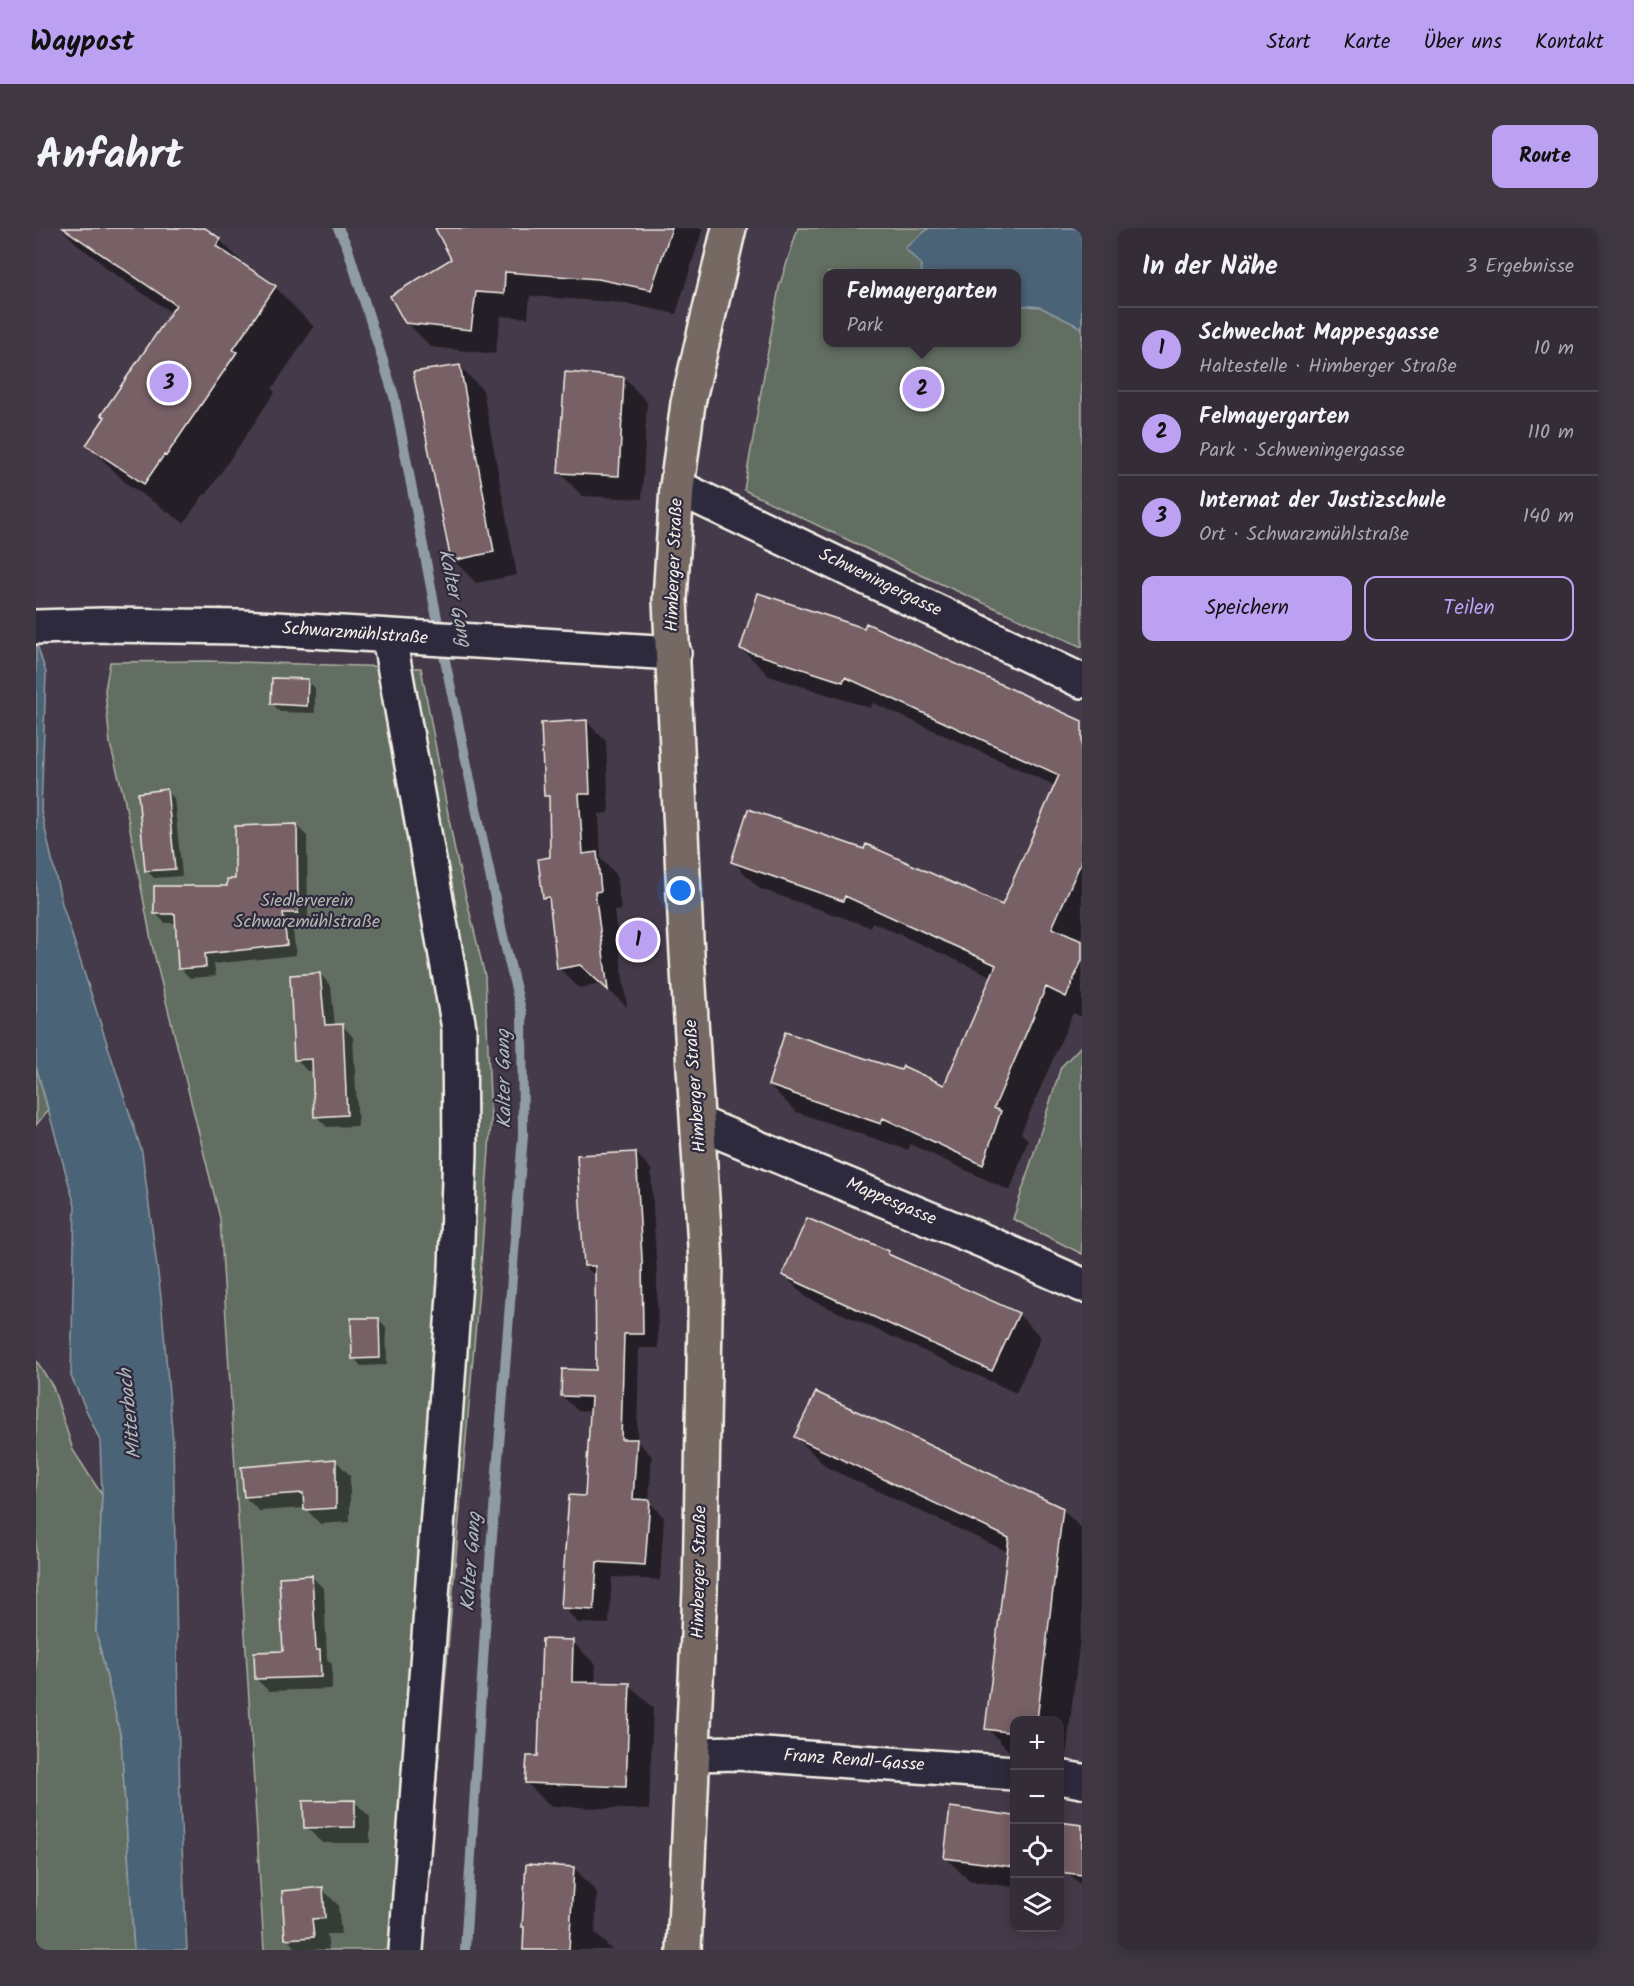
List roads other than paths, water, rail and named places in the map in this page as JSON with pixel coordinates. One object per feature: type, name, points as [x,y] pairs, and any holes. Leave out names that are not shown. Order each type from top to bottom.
[{"type":"main road","name":"Himberger Straße","points":[[684,1950],[700,1590],[705,1263],[686,938],[670,600],[677,487],[688,403],[729,228]]},
{"type":"street","name":"Schweningergasse","points":[[677,487],[1082,681]]},
{"type":"street","name":"Schwarzmühlstraße","points":[[36,627],[242,627],[674,653]]},
{"type":"street","points":[[397,637],[459,1028],[460,1151],[456,1269],[405,1950]]},
{"type":"street","name":"Mappesgasse","points":[[698,1123],[986,1242],[1082,1285]]},
{"type":"street","name":"Franz Rendl-Gasse","points":[[693,1754],[738,1753],[1010,1773]]},
{"type":"street","points":[[1064,1778],[1082,1781]]},
{"type":"water","points":[[929,228],[1082,228],[1082,328],[1040,307],[1021,305],[1021,269],[922,269],[921,265],[905,248]]},
{"type":"water","name":"Mitterbach","points":[[36,641],[46,673],[41,811],[62,904],[142,1152],[161,1297],[173,1442],[180,1804],[187,1950],[134,1950],[121,1737],[96,1631],[102,1495],[100,1441],[71,1376],[75,1206],[36,1066]]},
{"type":"waterway","name":"Kalter Gang","points":[[338,228],[347,246],[394,396],[446,665],[502,932],[522,1014],[523,1135],[486,1614],[465,1950]]},
{"type":"place","name":"Internat der Justizschule","points":[[169,383]]},
{"type":"place","name":"Felmayergarten","points":[[922,389]]},
{"type":"place","name":"Schwechat Mappesgasse","points":[[638,940]]},
{"type":"park label","name":"Siedlerverein Schwarzmühlstraße","points":[[307,911]]}]
